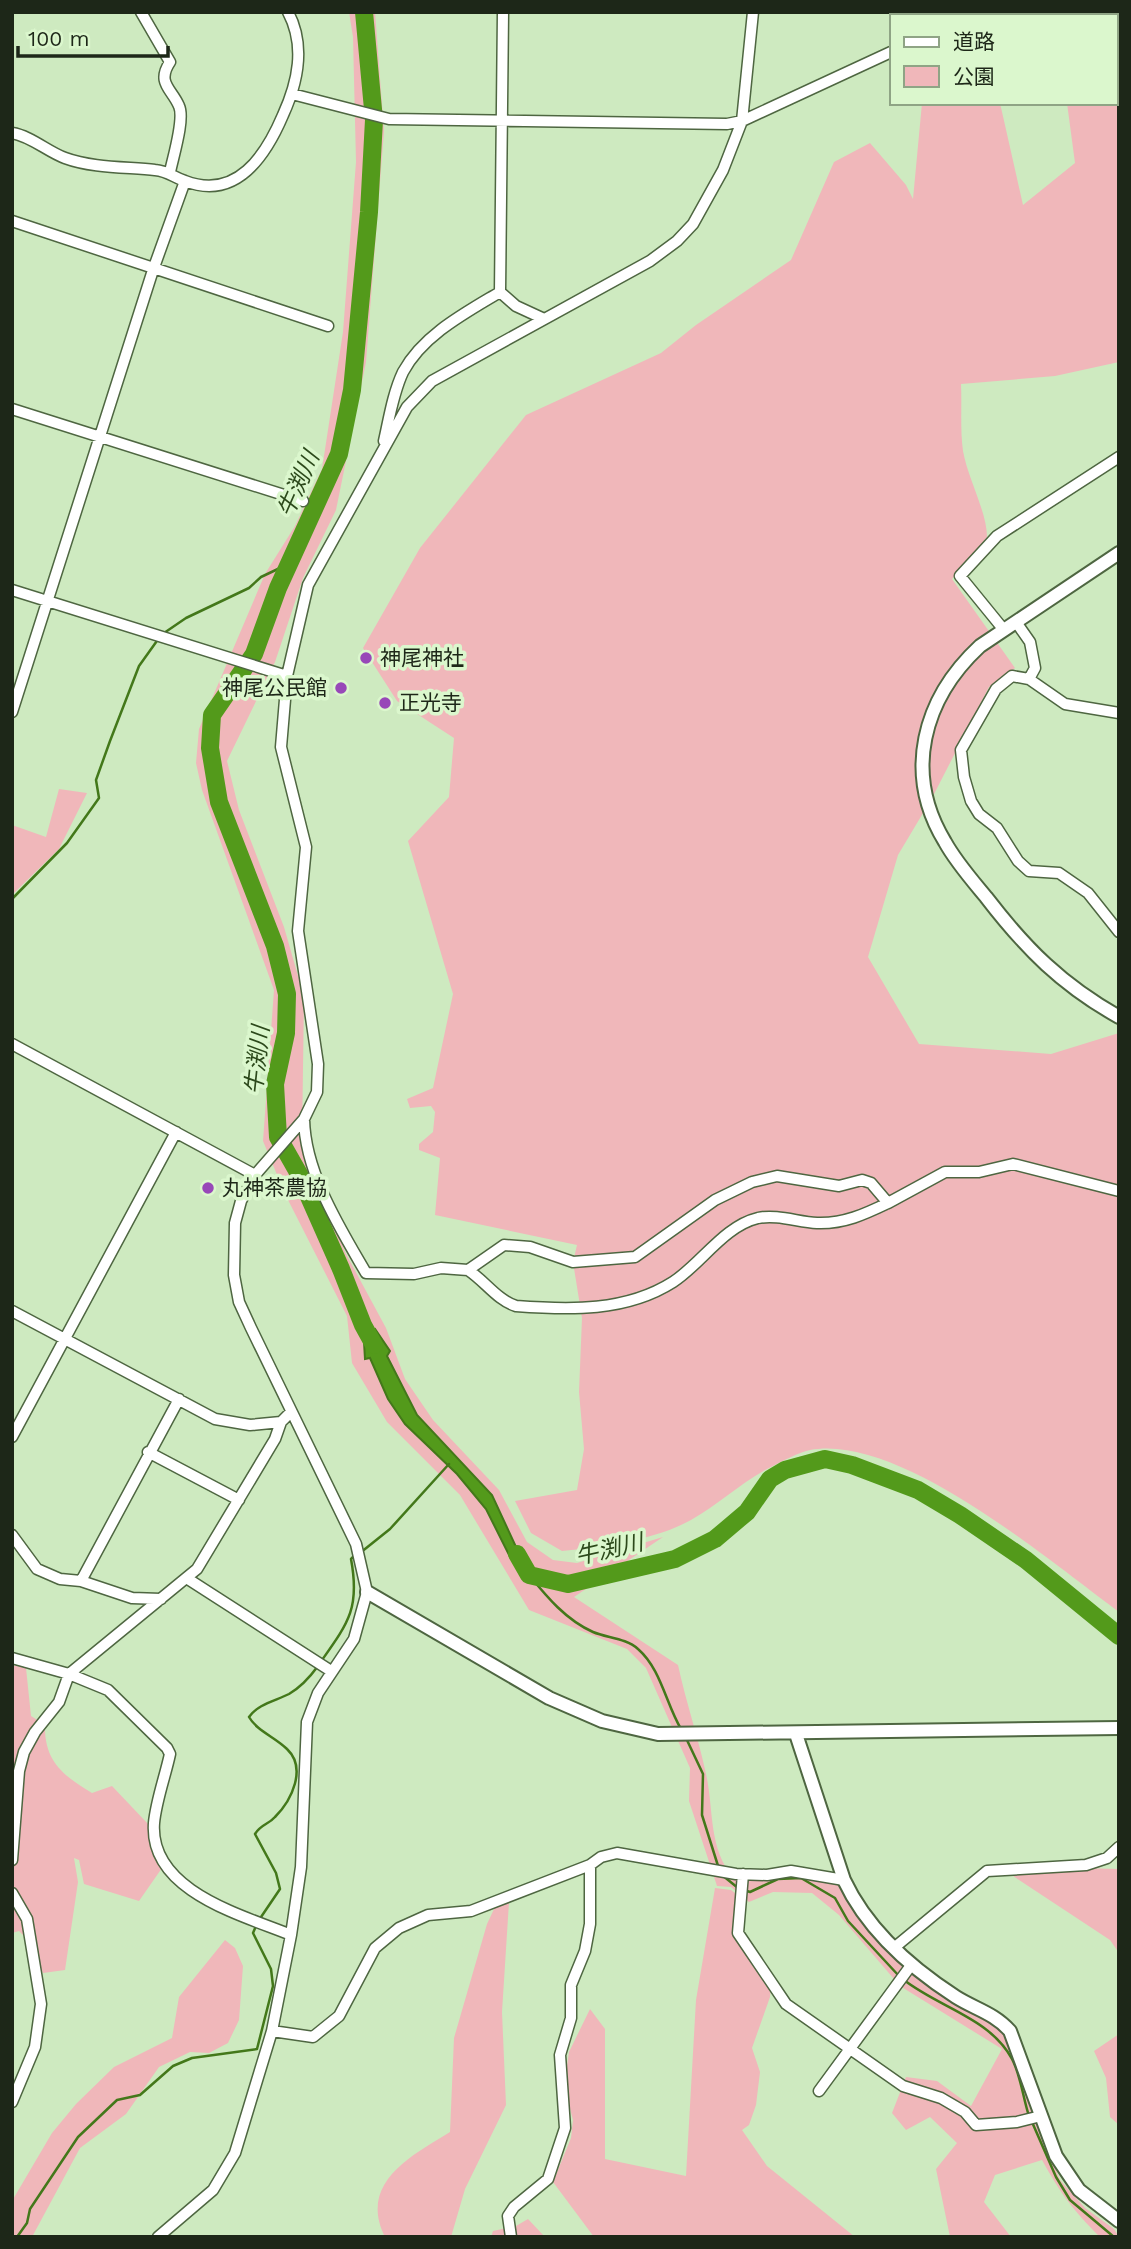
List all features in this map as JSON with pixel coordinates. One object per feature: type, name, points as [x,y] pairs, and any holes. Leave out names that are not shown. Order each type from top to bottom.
[{"type":"street","points":[[141,12],[170,62],[164,70],[165,87],[180,107],[170,172]]},
{"type":"street","points":[[12,133],[76,161],[170,172],[185,181],[222,183],[250,170],[276,131],[292,94],[298,66],[298,40],[288,12]]},
{"type":"street","points":[[503,12],[500,292],[516,306],[542,318]]},
{"type":"street","points":[[158,2237],[213,2190],[235,2152],[272,2031],[291,1935],[301,1867],[306,1722],[310,1708],[331,1671],[354,1639],[367,1592],[356,1544],[239,1302],[234,1275],[235,1223],[241,1201],[255,1175],[304,1119],[317,1092],[318,1064],[298,931],[306,847],[281,747],[287,676],[308,585],[407,407],[432,381],[542,318],[650,261],[677,241],[693,224],[723,171],[742,121],[753,12]]},
{"type":"street","points":[[292,94],[352,112],[384,118],[727,124],[742,121],[890,52]]},
{"type":"street","points":[[12,712],[153,270],[185,181]]},
{"type":"street","points":[[12,221],[328,326]]},
{"type":"street","points":[[380,455],[396,394],[409,363],[425,342],[500,292]]},
{"type":"street","points":[[12,409],[303,501]]},
{"type":"street","points":[[1004,630],[960,576],[997,536],[1119,457]]},
{"type":"street","points":[[1119,553],[1004,630],[966,659],[934,704],[923,747],[927,802],[945,843],[1039,960],[1063,983],[1119,1017]]},
{"type":"street","points":[[12,590],[287,676]]},
{"type":"street","points":[[1016,622],[1030,642],[1035,668],[1029,679]]},
{"type":"street","points":[[1119,713],[1065,704],[1029,679],[1012,676],[996,688],[961,750],[964,777],[971,801],[979,814],[997,828],[1018,862],[1029,871],[1059,873],[1088,893],[1119,932]]},
{"type":"street","points":[[12,1044],[255,1175]]},
{"type":"street","points":[[304,1119],[307,1148],[314,1169],[366,1273],[414,1274],[442,1268],[468,1270],[484,1280],[506,1303],[568,1310],[591,1308],[644,1296],[673,1282],[736,1229],[757,1218],[838,1222],[859,1217],[946,1172],[979,1172],[1013,1164],[1119,1191]]},
{"type":"street","points":[[12,1437],[176,1132]]},
{"type":"street","points":[[468,1270],[504,1245],[530,1247],[573,1262],[635,1257],[715,1200],[752,1182],[777,1176],[839,1186],[862,1180],[871,1183],[888,1203]]},
{"type":"street","points":[[12,1311],[229,1423],[281,1422]]},
{"type":"street","points":[[81,1581],[148,1452],[179,1399]]},
{"type":"street","points":[[12,1860],[19,1771],[24,1752],[35,1731],[60,1702],[69,1674],[188,1579],[239,1500],[275,1439],[281,1422],[291,1412]]},
{"type":"street","points":[[148,1452],[239,1500]]},
{"type":"street","points":[[12,1535],[37,1569],[132,1598],[161,1599]]},
{"type":"street","points":[[188,1579],[331,1671]]},
{"type":"street","points":[[367,1592],[549,1698],[602,1721],[658,1734],[1119,1728]]},
{"type":"street","points":[[12,1658],[69,1674],[108,1690],[167,1748],[170,1754],[154,1825],[160,1852],[178,1882],[212,1902],[291,1935]]},
{"type":"street","points":[[796,1734],[844,1880],[862,1913],[912,1964],[957,1998],[994,2016],[1010,2031],[1056,2156],[1079,2190],[1119,2221]]},
{"type":"street","points":[[895,1947],[987,1871],[1087,1865],[1107,1858],[1119,1847]]},
{"type":"street","points":[[272,2031],[313,2037],[339,2016],[375,1948],[399,1928],[428,1915],[471,1911],[617,1853],[743,1874],[791,1871],[844,1880]]},
{"type":"street","points":[[511,2237],[508,2216],[514,2207],[548,2179],[565,2128],[560,2056],[571,2018],[571,1985],[585,1951],[590,1924],[590,1865]]},
{"type":"street","points":[[743,1874],[738,1933],[786,2004],[903,2086],[953,2105],[976,2125],[1017,2122],[1041,2116]]},
{"type":"street","points":[[12,1893],[27,1919],[41,2004],[35,2047],[12,2102]]},
{"type":"street","points":[[819,2091],[912,1964]]},
{"type":"green space","points":[[349,12],[375,12],[384,131],[366,362],[336,510],[303,578],[275,662],[227,761],[239,810],[284,927],[304,997],[302,1140],[345,1252],[386,1328],[405,1379],[433,1420],[499,1490],[527,1542],[553,1560],[577,1563],[663,1537],[574,1597],[678,1665],[706,1774],[719,1854],[733,1877],[793,1874],[838,1884],[869,1929],[931,1987],[999,2025],[1008,2033],[1043,2139],[1060,2180],[1085,2208],[1114,2229],[1119,2237],[1100,2237],[1068,2201],[1042,2160],[995,2175],[984,2202],[1011,2237],[950,2237],[936,2169],[957,2143],[930,2117],[906,2130],[892,2113],[906,2077],[937,2081],[971,2106],[1002,2049],[900,1986],[839,1915],[812,1893],[773,1892],[749,1902],[731,1887],[717,1886],[689,1801],[690,1768],[646,1668],[627,1649],[529,1610],[460,1495],[387,1422],[352,1363],[347,1316],[285,1194],[263,1141],[274,990],[202,790],[196,763],[199,729],[265,574],[295,526],[322,469],[343,332],[356,162],[353,37]]},
{"type":"green space","points":[[1119,12],[1119,362],[1055,376],[961,384],[963,451],[984,517],[987,537],[952,579],[1015,668],[989,687],[932,798],[898,855],[868,957],[919,1044],[1051,1054],[1119,1033],[1119,1612],[1014,1534],[929,1480],[886,1461],[846,1450],[810,1450],[790,1457],[751,1479],[691,1520],[661,1533],[611,1545],[562,1551],[531,1533],[515,1501],[577,1490],[584,1449],[579,1392],[582,1318],[573,1262],[577,1245],[435,1215],[440,1158],[419,1150],[419,1144],[433,1132],[435,1112],[431,1106],[410,1108],[407,1099],[433,1088],[453,994],[408,841],[449,797],[454,738],[397,701],[363,648],[420,548],[526,415],[661,353],[696,325],[791,260],[834,162],[870,143],[906,185],[913,199],[922,105],[1000,105],[1023,205],[1075,163],[1067,105],[1117,105],[1117,14],[1114,14]]},
{"type":"green space","points":[[59,789],[87,793],[59,849],[12,895],[12,825],[46,837]]},
{"type":"green space","points":[[12,1665],[26,1668],[31,1716],[45,1725],[52,1758],[65,1774],[92,1793],[112,1786],[149,1825],[153,1850],[162,1868],[139,1901],[84,1884],[79,1860],[74,1858],[78,1882],[65,1970],[43,1973],[29,1941],[19,1931],[12,1933]]},
{"type":"green space","points":[[1034,1867],[1119,1869],[1119,1953],[1110,1940],[1004,1870]]},
{"type":"green space","points":[[715,1888],[731,1890],[744,1900],[742,1931],[772,1973],[770,1997],[752,2048],[760,2072],[756,2105],[749,2125],[742,2130],[767,2166],[855,2237],[594,2237],[553,2182],[571,2138],[573,2120],[564,2086],[569,2052],[590,2009],[605,2029],[605,2159],[686,2176],[696,2000]]},
{"type":"green space","points":[[509,1902],[502,2012],[506,2105],[465,2189],[451,2237],[385,2237],[378,2218],[378,2201],[383,2186],[405,2162],[450,2132],[454,2038],[487,1924],[495,1907]]},
{"type":"green space","points":[[225,1940],[235,1948],[243,1966],[239,2020],[228,2043],[209,2053],[190,2052],[159,2067],[126,2114],[80,2148],[32,2237],[12,2237],[12,2201],[52,2133],[76,2104],[114,2067],[172,2038],[179,1997]]},
{"type":"green space","points":[[1119,2034],[1119,2125],[1110,2117],[1106,2078],[1094,2051]]},
{"type":"green space","points":[[528,2219],[545,2237],[491,2237],[493,2231],[516,2226]]},
{"type":"shaded area","points":[[363,1325],[371,1330],[375,1329],[390,1351],[387,1356],[417,1415],[492,1495],[529,1575],[510,1557],[486,1509],[457,1474],[405,1424],[388,1399],[370,1358],[365,1359]]},
{"type":"waterway","name":"牛渕川","points":[[364,12],[374,120],[369,212],[352,390],[339,454],[278,588],[254,654],[212,715],[210,748],[219,802],[275,946],[287,994],[286,1033],[275,1084],[278,1137],[299,1174],[374,1345]]},
{"type":"waterway","points":[[164,633],[186,618],[249,588],[261,577],[280,568],[287,570]]},
{"type":"waterway","points":[[12,899],[67,843],[99,798],[96,780],[110,741],[139,666],[159,638]]},
{"type":"waterway","name":"牛渕川","points":[[517,1554],[529,1575],[568,1584],[675,1559],[715,1539],[747,1512],[770,1479],[785,1470],[825,1459],[852,1465],[918,1490],[960,1515],[1026,1560],[1119,1636]]},
{"type":"waterway","points":[[360,1553],[390,1529],[449,1464]]},
{"type":"waterway","points":[[322,1660],[350,1613],[354,1590],[351,1559],[354,1556]]},
{"type":"waterway","points":[[529,1575],[550,1600],[574,1621],[593,1632],[633,1645],[646,1657],[681,1729]]},
{"type":"waterway","points":[[259,1920],[280,1889],[276,1873],[255,1834],[270,1822],[287,1802],[295,1784],[296,1765],[287,1749],[249,1717],[262,1706],[289,1694],[318,1666]]},
{"type":"waterway","points":[[686,1738],[703,1774],[702,1815],[719,1869]]},
{"type":"waterway","points":[[722,1875],[738,1888]]},
{"type":"waterway","points":[[744,1890],[750,1892],[778,1879],[801,1878],[835,1898],[848,1921],[899,1976]]},
{"type":"waterway","points":[[17,2237],[27,2223],[30,2209],[78,2137],[117,2100],[140,2095],[173,2066],[192,2058],[257,2049],[273,1986],[271,1969],[253,1933],[256,1926]]},
{"type":"waterway","points":[[904,1980],[978,2023],[1003,2045],[1015,2066],[1029,2116]]},
{"type":"waterway","points":[[1032,2122],[1056,2177],[1070,2200],[1114,2237]]},
{"type":"place","name":"神尾神社","points":[[366,658]]},
{"type":"place","name":"神尾公民館","points":[[341,688]]},
{"type":"place","name":"正光寺","points":[[385,703]]},
{"type":"place","name":"丸神茶農協","points":[[208,1188]]}]
